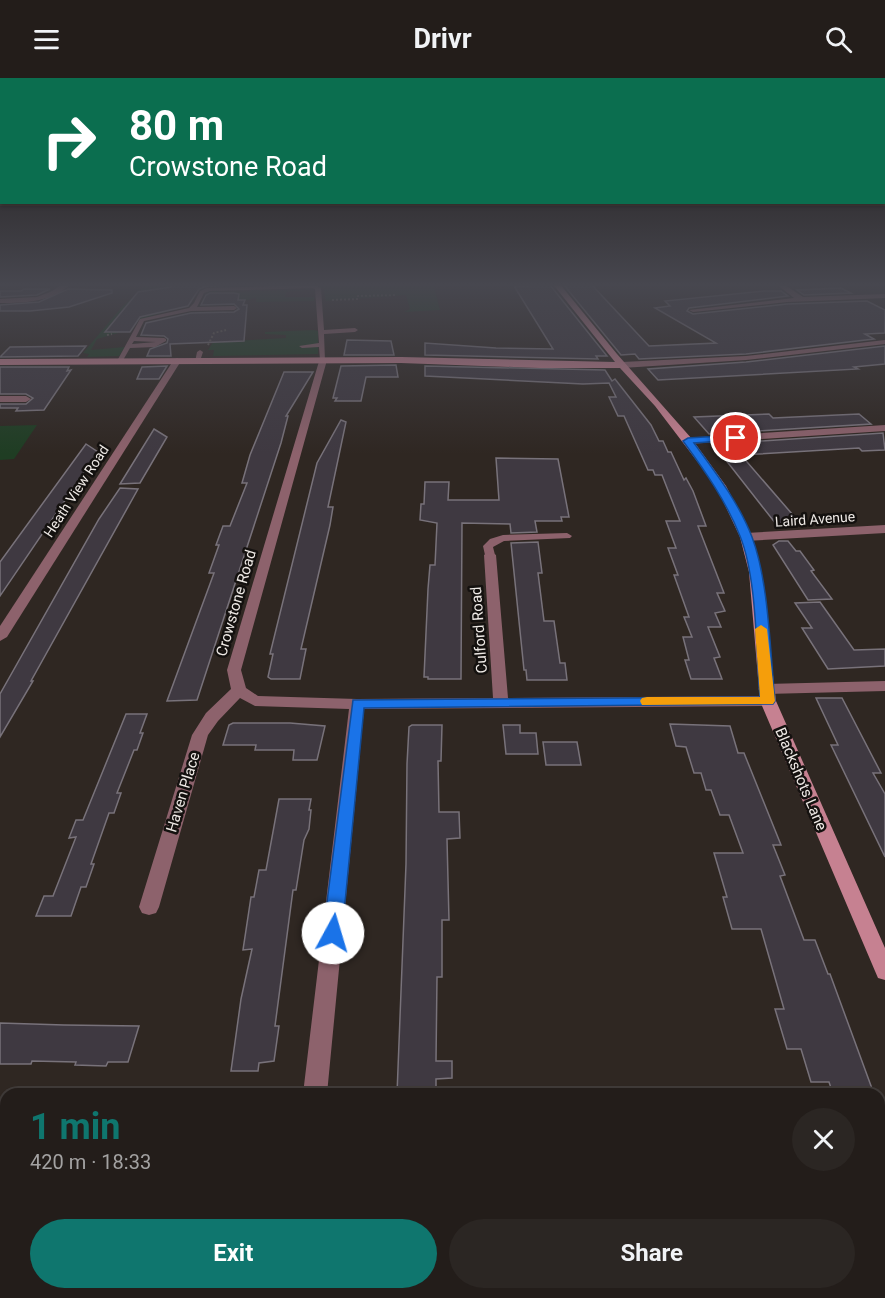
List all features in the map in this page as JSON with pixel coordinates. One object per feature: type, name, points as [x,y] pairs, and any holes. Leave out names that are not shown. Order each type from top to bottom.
[{"type":"street","name":"Blackshots Lane","points":[[602,340],[688,441],[721,486],[746,537],[755,572],[767,695],[885,971]]},
{"type":"street","points":[[0,362],[177,361],[198,357],[622,365],[747,358],[885,342]]},
{"type":"street","name":"Crowstone Road","points":[[238,690],[234,670],[323,360]]},
{"type":"street","name":"Heath View Road","points":[[0,637],[177,361]]},
{"type":"street","points":[[0,399],[26,399]]},
{"type":"street","points":[[688,441],[885,428]]},
{"type":"street","name":"Laird Avenue","points":[[746,537],[885,529]]},
{"type":"street","name":"Culford Road","points":[[490,555],[501,702]]},
{"type":"street","points":[[238,690],[255,701],[357,704],[767,695],[885,686]]},
{"type":"street","name":"Haven Place","points":[[149,907],[200,735],[212,717],[238,690]]},
{"type":"street","points":[[316,1088],[357,704]]},
{"type":"lane","points":[[120,361],[132,340]]},
{"type":"lane","points":[[323,340],[323,360]]},
{"type":"lane","points":[[302,346],[323,345]]},
{"type":"lane","points":[[490,555],[488,546],[493,541],[503,538],[567,536]]},
{"type":"path","points":[[198,357],[205,352],[211,340]]},
{"type":"green space","points":[[94,340],[96,340],[91,350],[125,347],[119,356],[87,357],[89,354],[83,353]]},
{"type":"green space","points":[[318,340],[318,354],[213,356],[214,350],[208,350],[213,342]]},
{"type":"green space","points":[[37,425],[14,459],[0,460],[0,426]]},
{"type":"building","points":[[168,340],[244,340],[170,344],[171,356],[147,356],[150,349],[167,343]]},
{"type":"building","points":[[347,340],[391,341],[394,355],[344,355]]},
{"type":"building","points":[[547,340],[594,340],[607,356],[596,356],[598,359],[425,355],[425,343],[496,348],[553,349]]},
{"type":"building","points":[[609,340],[643,340],[649,346],[716,343],[711,340],[866,340],[746,354],[639,359],[635,354],[621,355]]},
{"type":"building","points":[[86,346],[78,356],[0,357],[10,347]]},
{"type":"building","points":[[885,346],[885,364],[854,367],[858,369],[658,380],[648,369],[746,362]]},
{"type":"building","points":[[396,365],[398,377],[366,377],[361,401],[335,401],[337,398],[333,398],[341,366]]},
{"type":"building","points":[[167,366],[159,379],[137,379],[142,367]]},
{"type":"building","points":[[425,366],[605,370],[612,381],[615,379],[651,425],[659,441],[663,441],[668,452],[671,452],[684,480],[686,478],[693,491],[706,526],[698,526],[724,593],[717,593],[725,611],[715,613],[721,627],[708,627],[720,657],[714,658],[722,679],[691,679],[685,660],[689,660],[683,637],[692,637],[684,617],[689,617],[674,575],[678,575],[668,548],[676,548],[666,521],[680,521],[662,475],[655,475],[653,470],[648,470],[624,416],[618,416],[609,397],[616,397],[609,383],[583,384],[425,376]]},
{"type":"building","points":[[0,367],[69,367],[67,371],[71,370],[44,410],[16,411],[18,408],[0,408],[0,404],[26,404],[33,398],[26,394],[0,394]]},
{"type":"building","points":[[284,372],[313,372],[286,416],[288,416],[281,443],[197,700],[167,701],[214,573],[209,573],[219,545],[216,545],[223,526],[230,526],[247,483],[242,483],[250,455]]},
{"type":"building","points":[[769,414],[773,418],[859,414],[871,424],[709,434],[694,417]]},
{"type":"building","points":[[341,420],[346,422],[328,507],[333,507],[301,649],[306,649],[300,679],[271,679],[268,677],[273,654],[270,654],[317,463]]},
{"type":"building","points":[[154,429],[167,437],[140,483],[120,484]]},
{"type":"building","points":[[883,433],[885,450],[862,451],[859,448],[741,455],[799,522],[776,524],[718,450],[720,449],[716,444]]},
{"type":"building","points":[[86,444],[98,452],[0,596],[0,562]]},
{"type":"building","points":[[496,458],[558,459],[569,517],[561,517],[562,521],[535,521],[537,532],[511,533],[510,524],[462,523],[461,679],[428,679],[424,677],[428,589],[430,565],[435,565],[437,523],[420,520],[421,504],[424,504],[425,482],[449,482],[448,500],[499,500]]},
{"type":"building","points":[[120,488],[138,489],[0,737],[0,694],[99,519]]},
{"type":"building","points":[[779,541],[788,541],[796,551],[800,551],[814,570],[811,571],[832,599],[808,600],[773,545]]},
{"type":"building","points":[[538,542],[542,573],[538,573],[544,621],[554,621],[560,663],[565,663],[567,680],[527,680],[526,670],[524,670],[511,543]]},
{"type":"building","points":[[820,602],[854,650],[885,649],[885,666],[828,669],[802,628],[812,628],[795,603]]},
{"type":"building","points":[[816,698],[842,698],[881,773],[873,773],[885,794],[885,857],[831,745],[838,745]]},
{"type":"building","points":[[126,714],[147,714],[137,750],[134,750],[117,793],[121,793],[114,813],[109,813],[91,864],[94,864],[86,887],[81,887],[71,916],[36,916],[44,896],[53,896],[76,837],[69,838],[76,820],[83,820]]},
{"type":"building","points":[[233,723],[290,723],[325,726],[317,760],[293,760],[294,750],[255,750],[256,745],[223,745],[229,725]]},
{"type":"building","points":[[670,724],[730,726],[738,753],[744,753],[781,845],[773,845],[785,875],[780,876],[804,940],[815,940],[828,974],[830,974],[872,1088],[831,1088],[829,1082],[811,1082],[801,1049],[787,1049],[775,1009],[784,1009],[761,929],[732,929],[723,897],[727,897],[714,853],[743,853],[729,815],[720,815],[711,790],[706,790],[701,773],[694,773],[686,747],[676,746]]},
{"type":"building","points":[[412,725],[442,725],[441,761],[438,761],[439,812],[459,812],[460,838],[447,839],[449,920],[442,920],[442,977],[437,977],[436,1061],[452,1061],[452,1078],[436,1079],[436,1088],[397,1088],[409,727]]},
{"type":"building","points":[[503,725],[520,725],[520,733],[536,733],[538,754],[506,754]]},
{"type":"building","points":[[543,742],[577,742],[581,765],[546,765]]},
{"type":"building","points":[[279,799],[311,799],[309,810],[311,810],[296,890],[293,890],[275,1026],[279,1026],[274,1061],[259,1063],[258,1071],[231,1071],[241,999],[252,949],[243,950],[251,897],[254,897],[259,870],[266,870]]},
{"type":"building","points":[[0,1023],[139,1026],[128,1062],[108,1062],[106,1066],[75,1065],[76,1062],[32,1061],[31,1064],[0,1064]]},
{"type":"slow traffic","points":[[647,701],[768,701],[761,629]]},
{"type":"route","points":[[333,933],[357,704],[768,701],[755,572],[746,537],[721,486],[688,441],[736,438]]}]
